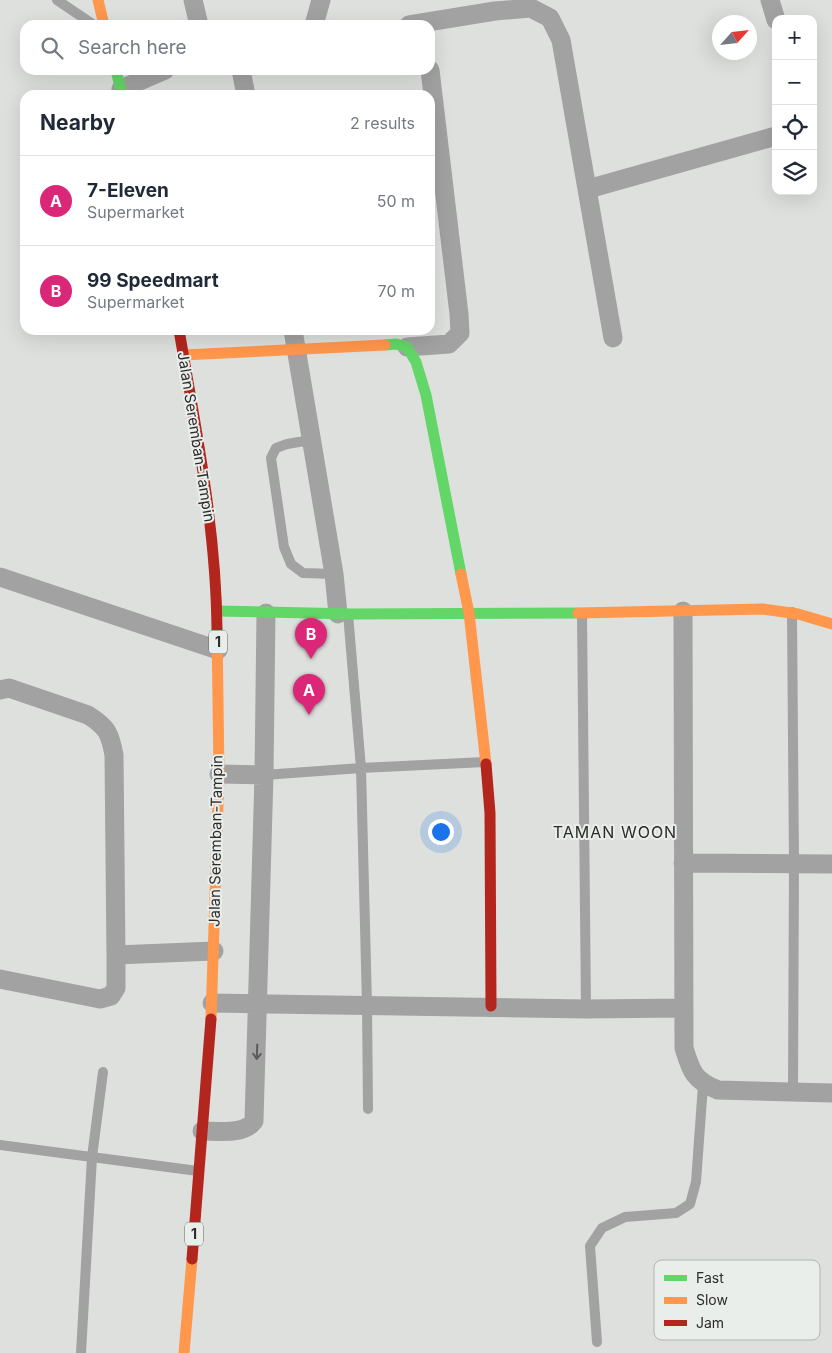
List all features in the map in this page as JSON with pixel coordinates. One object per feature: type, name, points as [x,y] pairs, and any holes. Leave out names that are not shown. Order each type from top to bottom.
[{"type":"main road","points":[[98,0],[103,20]]},
{"type":"main road","points":[[117,75],[121,90]]},
{"type":"main road","name":"Jalan Seremban-Tampin","points":[[180,335],[202,461],[217,611],[219,774],[212,1003],[184,1353]]},
{"type":"main road","points":[[183,355],[396,344],[407,347],[416,362],[426,395],[469,613],[490,813],[491,1006]]},
{"type":"main road","points":[[217,611],[343,614],[762,609],[792,611],[832,624]]},
{"type":"street","points":[[193,0],[199,20]]},
{"type":"street","points":[[315,20],[321,0]]},
{"type":"street","points":[[770,0],[774,15]]},
{"type":"street","points":[[435,20],[495,6],[531,8],[550,18],[561,40],[613,338]]},
{"type":"street","points":[[125,90],[155,75]]},
{"type":"street","points":[[242,75],[245,90]]},
{"type":"street","points":[[431,75],[432,90]]},
{"type":"street","points":[[407,347],[449,344],[460,333],[435,112]]},
{"type":"street","points":[[588,189],[772,137]]},
{"type":"street","points":[[294,335],[334,574],[343,614]]},
{"type":"street","points":[[0,577],[218,650]]},
{"type":"street","points":[[683,611],[684,1048],[690,1067],[703,1085],[718,1090],[832,1093]]},
{"type":"street","points":[[202,1131],[243,1130],[251,1126],[254,1120],[264,775],[266,613]]},
{"type":"street","points":[[0,690],[8,688],[88,715],[99,722],[111,736],[114,754],[116,988],[111,996],[100,999],[0,979]]},
{"type":"street","points":[[219,774],[264,775]]},
{"type":"street","points":[[683,863],[832,864]]},
{"type":"street","points":[[116,955],[214,951]]},
{"type":"street","points":[[212,1003],[683,1008]]},
{"type":"lane","points":[[57,0],[87,20]]},
{"type":"lane","points":[[312,440],[287,444],[276,448],[271,458],[284,547],[291,564],[303,573],[334,574]]},
{"type":"lane","points":[[792,611],[793,1091]]},
{"type":"lane","points":[[582,612],[586,1008]]},
{"type":"lane","points":[[343,614],[361,768],[368,1109]]},
{"type":"lane","points":[[264,775],[486,762]]},
{"type":"lane","points":[[81,1353],[92,1157],[103,1072]]},
{"type":"lane","points":[[597,1342],[590,1246],[602,1228],[625,1217],[676,1214],[690,1204],[696,1182],[703,1085]]},
{"type":"lane","points":[[0,1145],[199,1172]]},
{"type":"traffic: fast","points":[[117,75],[121,90]]},
{"type":"traffic: fast","points":[[385,345],[396,344],[407,347],[416,362],[426,395],[461,574]]},
{"type":"traffic: fast","points":[[217,611],[354,614],[578,613]]},
{"type":"traffic: slow","points":[[98,0],[103,20]]},
{"type":"traffic: slow","points":[[183,355],[385,345]]},
{"type":"traffic: slow","points":[[461,574],[469,613],[486,764]]},
{"type":"traffic: slow","points":[[578,613],[763,609],[798,614],[832,624]]},
{"type":"traffic: slow","points":[[211,1019],[219,774],[217,629]]},
{"type":"traffic: slow","points":[[184,1353],[192,1259]]},
{"type":"traffic: jam","points":[[180,335],[209,516],[216,591],[217,629]]},
{"type":"traffic: jam","points":[[486,764],[490,813],[491,1006]]},
{"type":"traffic: jam","points":[[192,1259],[211,1019]]},
{"type":"place","name":"99 Speedmart","points":[[311,659]]},
{"type":"place","name":"7-Eleven","points":[[309,715]]},
{"type":"district","name":"TAMAN WOON","points":[[615,832]]}]
